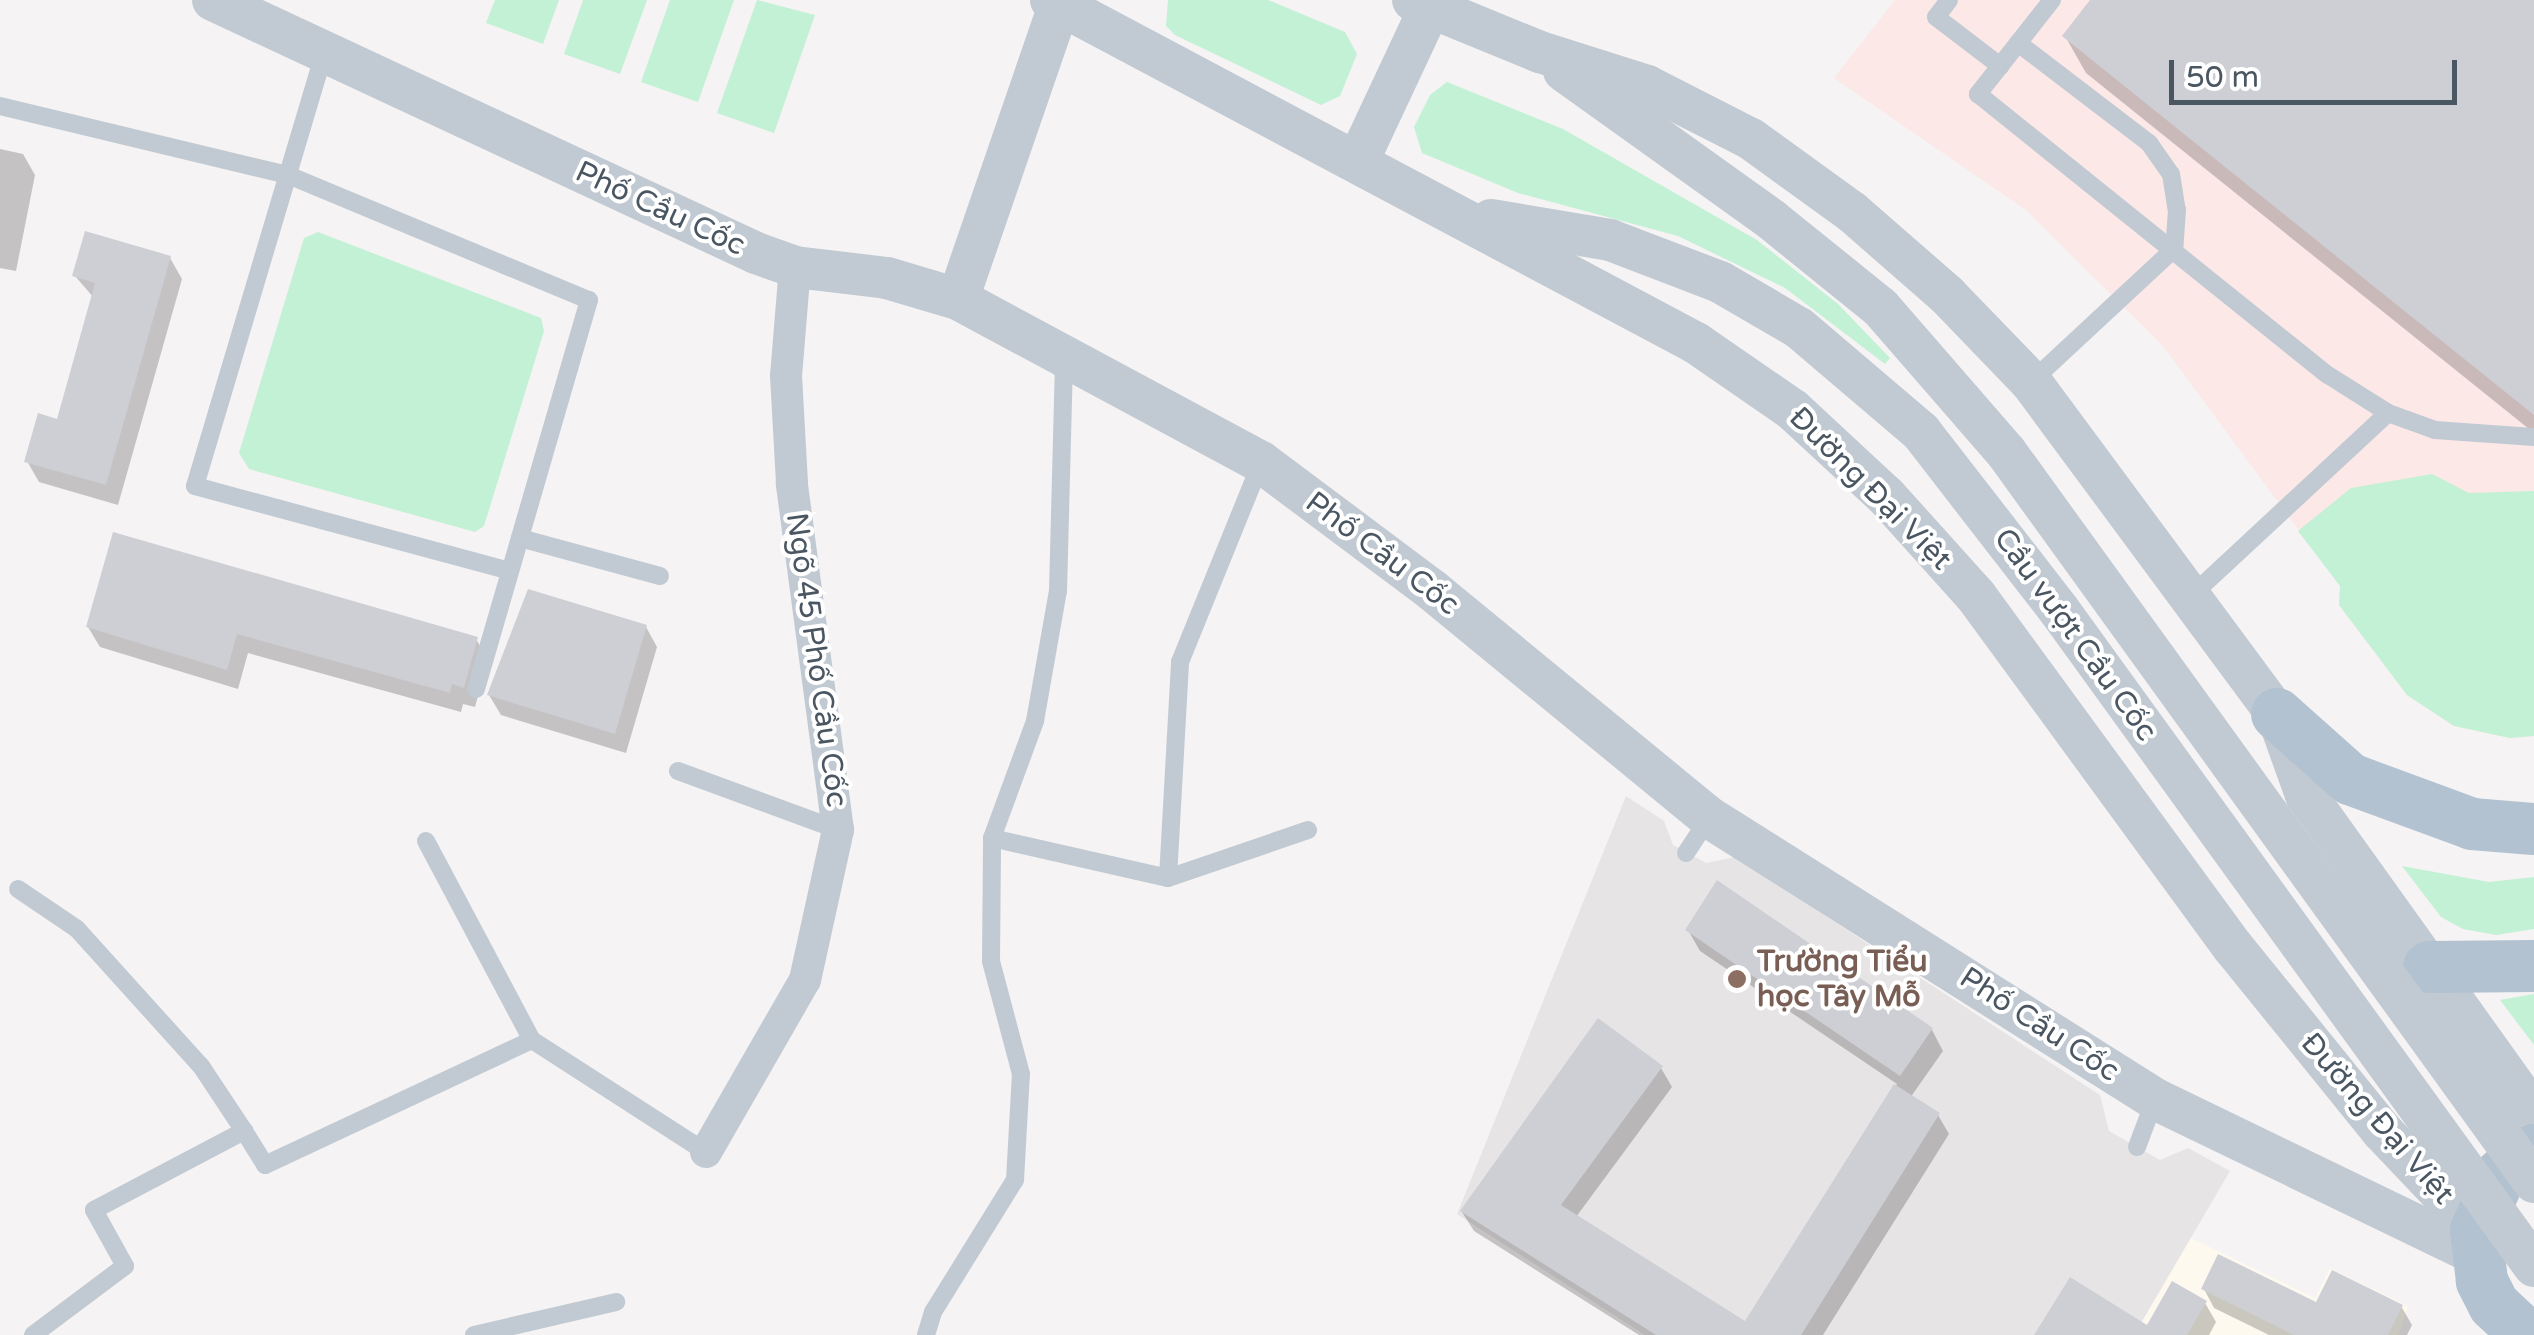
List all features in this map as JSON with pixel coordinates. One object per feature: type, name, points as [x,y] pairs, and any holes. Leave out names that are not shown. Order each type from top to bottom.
[{"type":"main road","points":[[2276,714],[2350,779],[2472,824],[2534,829]]},
{"type":"main road","points":[[2430,967],[2534,966]]},
{"type":"main road","points":[[2516,1332],[2494,1305],[2476,1242],[2501,1174],[2534,1150]]},
{"type":"street","name":"Phố Cầu Cốc","points":[[213,0],[795,267],[887,278],[958,299],[1261,462],[1432,590],[1698,835],[2155,1099],[2476,1242]]},
{"type":"street","name":"Đường Đại Việt","points":[[1057,1],[1696,343],[1793,410],[1886,496],[1976,596],[2232,948],[2476,1242]]},
{"type":"street","points":[[958,299],[1057,1]]},
{"type":"street","points":[[1358,161],[1422,4],[1540,52],[1647,86],[1751,139],[1852,212],[2031,382],[2276,714],[2306,795],[2534,1114]]},
{"type":"street","name":"Cầu vượt Cầu Cốc","points":[[1540,52],[1772,220],[1880,307],[2006,452],[2534,1182]]},
{"type":"street","name":"Cầu vượt Cầu Cốc","points":[[1456,214],[1610,240],[1720,282],[1799,328],[1922,432],[2059,610],[2534,1266]]},
{"type":"street","name":"Ngõ 45 Phố Cầu Cốc","points":[[706,1152],[805,980],[838,830],[792,483],[786,376],[795,267]]},
{"type":"lane","points":[[1949,0],[1936,17],[2000,66]]},
{"type":"lane","points":[[2052,0],[1978,94],[2328,375],[2388,414],[2436,430],[2534,437]]},
{"type":"lane","points":[[2018,43],[2149,143],[2170,174],[2177,210],[2174,249],[2031,382]]},
{"type":"lane","points":[[325,50],[195,486],[510,571]]},
{"type":"lane","points":[[0,106],[288,175],[589,300],[476,690]]},
{"type":"lane","points":[[926,1335],[933,1312],[1015,1180],[1021,1074],[991,961],[992,838],[1035,722],[1058,591],[1064,358]]},
{"type":"lane","points":[[2191,596],[2388,414]]},
{"type":"lane","points":[[1168,878],[1180,662],[1261,462]]},
{"type":"lane","points":[[520,538],[660,576]]},
{"type":"lane","points":[[678,771],[838,830]]},
{"type":"lane","points":[[992,838],[1168,878],[1308,830]]},
{"type":"lane","points":[[18,889],[76,929],[201,1066],[265,1165],[532,1040],[426,841]]},
{"type":"lane","name":"Ngõ 45 Phố Cầu Cốc","points":[[532,1040],[706,1152]]},
{"type":"lane","points":[[2138,1147],[2155,1099]]},
{"type":"lane","points":[[33,1335],[125,1266],[94,1210],[244,1131]]},
{"type":"lane","points":[[474,1335],[616,1302]]},
{"type":"shaded area","points":[[1895,0],[2534,0],[2534,736],[2510,738],[2454,726],[2407,695],[2339,605],[2340,586],[2163,346],[2026,210],[1834,78]]},
{"type":"shaded area","name":"Trường Tiểu học Tây Mỗ","points":[[1626,796],[1664,821],[1673,845],[1706,863],[1735,857],[2100,1095],[2109,1131],[2160,1160],[2188,1148],[2230,1171],[2134,1335],[1645,1335],[1457,1214]]},
{"type":"shaded area","points":[[2191,1238],[2315,1298],[2330,1268],[2408,1306],[2399,1335],[2134,1335]]},
{"type":"green space","points":[[495,0],[559,0],[543,44],[486,23]]},
{"type":"green space","points":[[583,0],[647,0],[620,74],[564,54]]},
{"type":"green space","points":[[670,0],[734,0],[698,102],[641,82]]},
{"type":"green space","points":[[757,0],[815,15],[774,133],[717,113]]},
{"type":"green space","points":[[1168,0],[1268,0],[1345,32],[1357,54],[1340,96],[1321,105],[1175,35],[1166,26]]},
{"type":"green space","points":[[1447,82],[1563,129],[1757,240],[1838,304],[1890,358],[1885,364],[1785,288],[1678,236],[1518,193],[1422,153],[1414,127],[1430,95]]},
{"type":"green space","points":[[318,232],[541,318],[544,331],[484,526],[475,532],[249,469],[239,453],[304,238]]},
{"type":"green space","points":[[2432,474],[2469,493],[2534,491],[2534,736],[2510,738],[2454,726],[2407,695],[2339,605],[2340,586],[2298,531],[2351,488]]},
{"type":"green space","points":[[2402,866],[2489,882],[2534,877],[2534,929],[2496,935],[2463,929],[2441,917]]},
{"type":"green space","points":[[2534,994],[2534,1045],[2500,1000]]},
{"type":"building","points":[[2090,0],[2534,0],[2534,415],[2062,36]]},
{"type":"building","points":[[85,231],[171,256],[106,485],[24,462],[38,413],[57,419],[95,283],[72,276]]},
{"type":"building","points":[[113,532],[478,637],[464,688],[452,684],[450,693],[237,634],[227,670],[86,627]]},
{"type":"building","points":[[528,589],[647,625],[615,734],[487,695]]},
{"type":"building","points":[[1717,880],[1933,1028],[1900,1076],[1685,930]]},
{"type":"building","points":[[1598,1018],[1663,1066],[1561,1205],[1745,1321],[1894,1084],[1940,1113],[1801,1335],[1656,1335],[1460,1211]]},
{"type":"building","points":[[2218,1254],[2316,1302],[2332,1270],[2403,1305],[2388,1335],[2294,1335],[2201,1289]]},
{"type":"building","points":[[2070,1277],[2147,1325],[2172,1281],[2207,1301],[2187,1335],[2034,1335]]},
{"type":"place","name":"Trường Tiểu học Tây Mỗ","points":[[1737,979]]}]
